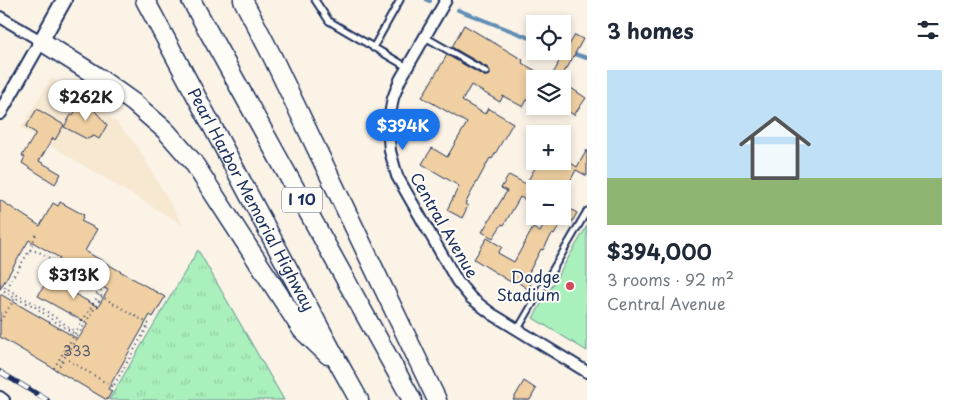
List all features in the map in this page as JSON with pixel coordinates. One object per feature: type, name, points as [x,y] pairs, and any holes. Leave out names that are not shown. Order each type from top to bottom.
[{"type":"highway","name":"Pearl Harbor Memorial Highway","points":[[145,0],[359,400]]},
{"type":"highway","name":"I 10","points":[[191,0],[412,400]]},
{"type":"highway","points":[[244,0],[437,400]]},
{"type":"highway","points":[[41,41],[95,75],[134,103],[165,130],[193,162],[302,330],[340,366]]},
{"type":"main road","points":[[41,41],[64,0]]},
{"type":"street","name":"Central Avenue","points":[[446,0],[407,67],[393,98],[388,126],[390,151],[397,176],[457,281],[471,298],[517,330],[587,372]]},
{"type":"street","points":[[0,17],[41,41],[0,112]]},
{"type":"street","points":[[0,397],[4,400]]},
{"type":"lane","points":[[315,0],[329,21],[407,67]]},
{"type":"lane","points":[[373,48],[400,0]]},
{"type":"lane","points":[[425,36],[486,72]]},
{"type":"lane","points":[[517,330],[587,211]]},
{"type":"path","points":[[6,288],[30,250],[36,234]]},
{"type":"path","points":[[30,250],[39,252],[56,262],[66,272],[100,295],[149,324],[113,387],[65,358]]},
{"type":"path","points":[[0,284],[36,304],[78,336]]},
{"type":"path","points":[[0,288],[15,298],[34,306],[75,333]]},
{"type":"path","points":[[57,370],[78,336],[102,289]]},
{"type":"path","points":[[0,321],[17,295]]},
{"type":"path","points":[[54,368],[100,295]]},
{"type":"shaded area","points":[[51,78],[92,102],[116,122],[137,146],[183,225],[21,128]]},
{"type":"green space","name":"Dodge Stadium","points":[[587,226],[587,351],[533,318]]},
{"type":"green space","points":[[198,250],[284,400],[109,400]]},
{"type":"building","points":[[464,25],[523,60],[522,63],[534,70],[526,70],[526,102],[523,107],[503,96],[500,102],[471,85],[462,101],[485,114],[488,108],[513,123],[492,159],[490,158],[465,204],[468,206],[462,218],[447,210],[459,186],[422,164],[432,148],[447,157],[467,123],[422,97],[447,55],[484,76],[490,75],[488,68],[452,47]]},
{"type":"building","points":[[575,35],[583,39],[566,70],[555,70],[560,60],[571,60],[571,42]]},
{"type":"building","points":[[571,88],[586,98],[574,115],[571,113]]},
{"type":"building","points":[[81,101],[91,106],[107,125],[99,139],[94,136],[87,139],[64,127]]},
{"type":"building","points":[[37,109],[64,125],[55,140],[53,138],[39,161],[61,174],[55,184],[22,163],[25,157],[22,156],[36,133],[26,127]]},
{"type":"building","points":[[587,150],[587,176],[576,170],[571,180],[528,180],[534,170],[571,170],[571,163],[577,167]]},
{"type":"building","points":[[509,175],[526,184],[526,200],[520,197],[504,225],[502,224],[493,238],[482,232],[507,191],[501,188]]},
{"type":"building","points":[[0,200],[40,226],[53,203],[58,206],[60,202],[84,215],[81,221],[97,229],[85,251],[165,297],[153,317],[150,315],[108,389],[112,391],[107,400],[0,337],[0,294],[78,339],[88,324],[38,296],[60,258],[29,240],[0,289]],"holes":[[[71,265],[97,281],[95,283],[108,290],[98,307],[59,285]]]},
{"type":"building","points":[[571,209],[577,213],[571,223]]},
{"type":"building","points":[[544,225],[559,225],[543,250],[541,249],[528,274],[534,278],[528,289],[516,281],[514,283],[509,281],[474,259],[487,238],[502,247],[498,253],[514,262],[533,228],[540,232]]},
{"type":"building","points":[[524,381],[536,389],[530,400],[513,400]]},
{"type":"waterway","points":[[458,10],[526,36]]},
{"type":"waterway","points":[[571,53],[587,58]]},
{"type":"railway","points":[[0,372],[47,400]]},
{"type":"place","name":"Dodge Stadium","points":[[570,286]]}]
